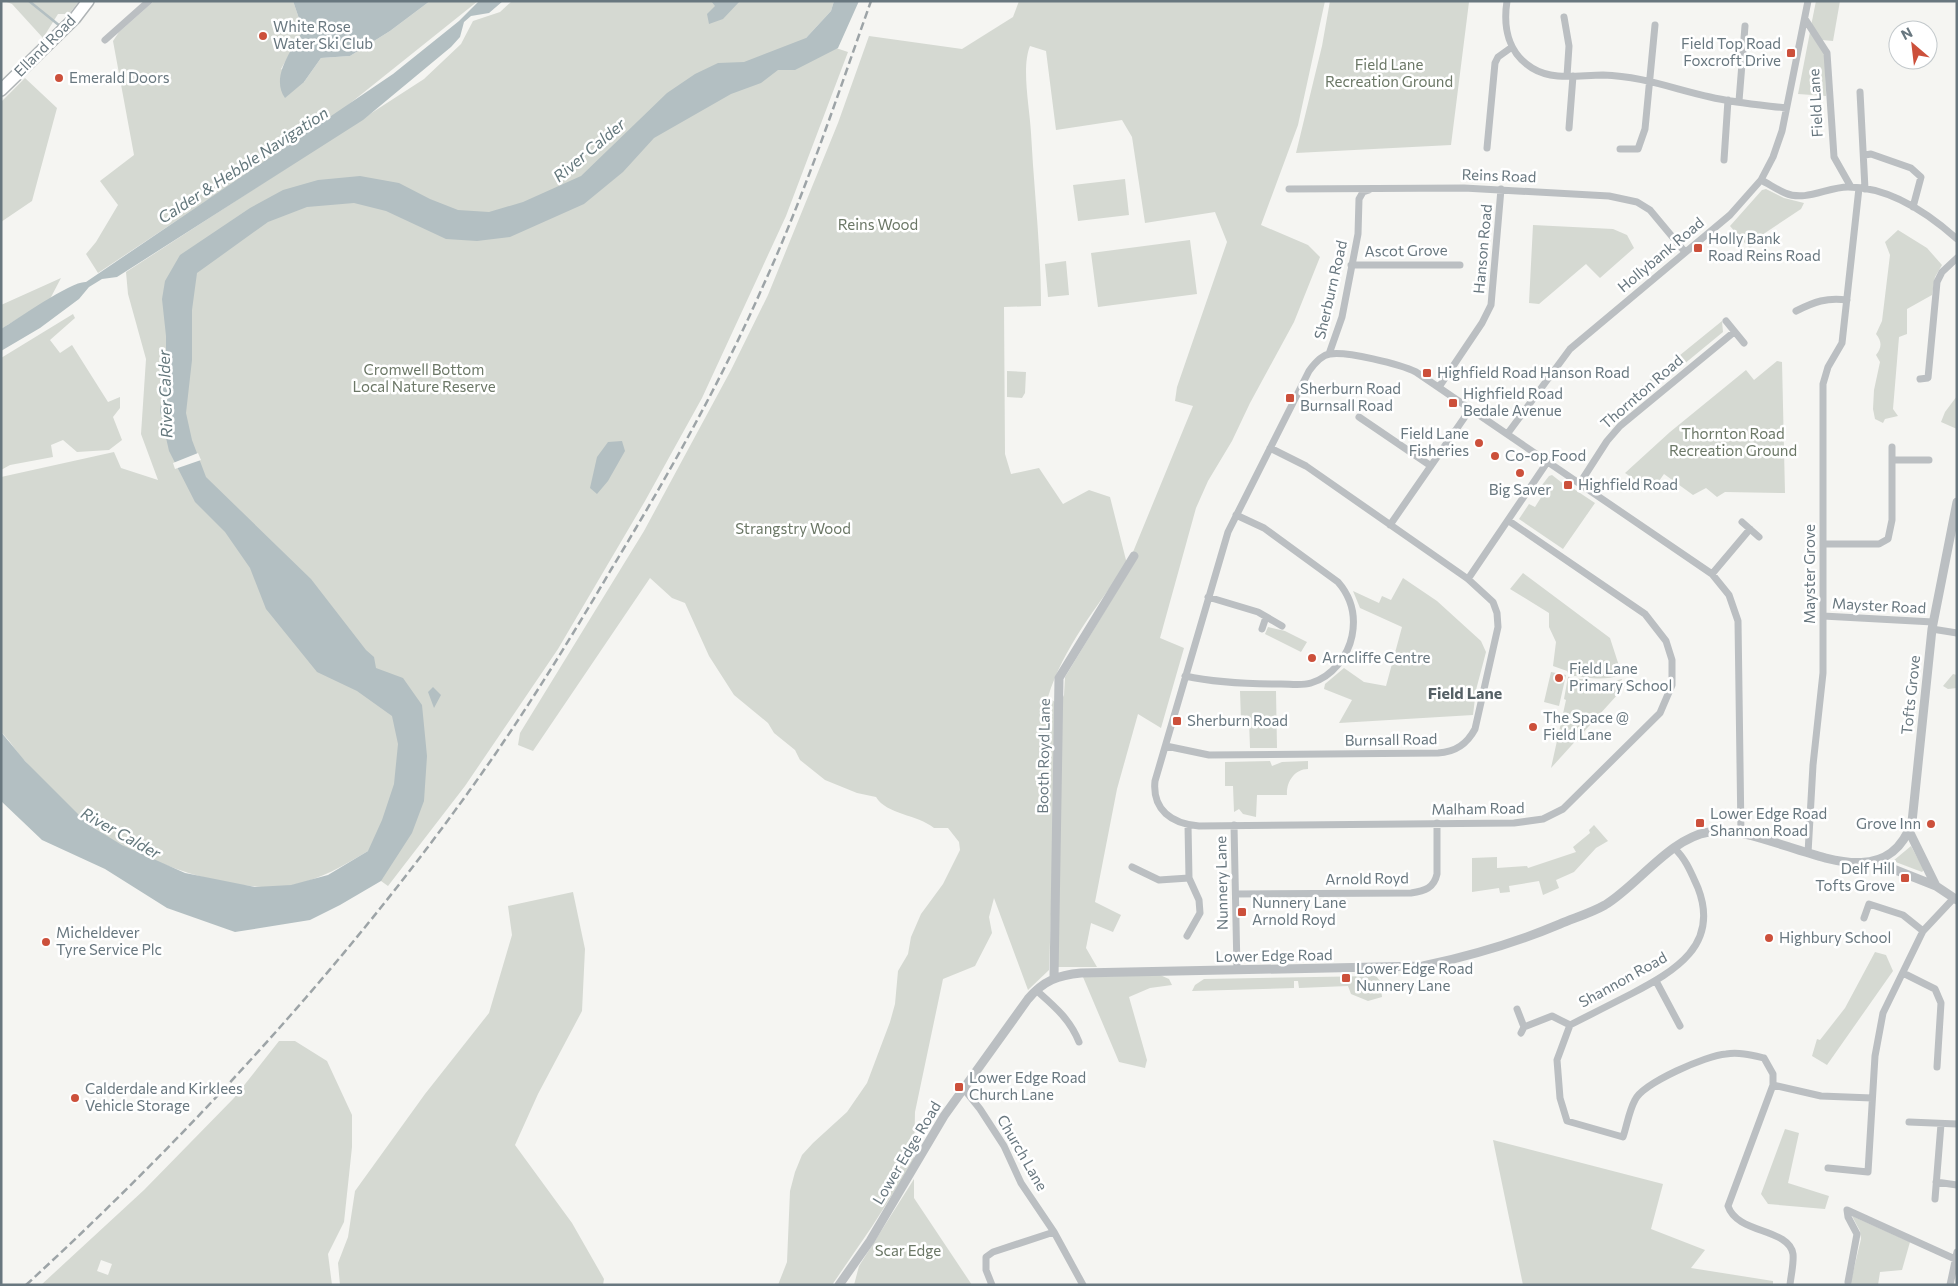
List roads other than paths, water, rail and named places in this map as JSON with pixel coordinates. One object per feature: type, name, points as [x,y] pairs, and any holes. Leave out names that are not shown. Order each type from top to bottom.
[{"type":"main road","name":"Elland Road","points":[[1,90],[75,18],[88,1]]},
{"type":"street","points":[[105,40],[149,1]]},
{"type":"street","points":[[1507,1],[1506,29],[1512,47],[1532,69],[1547,74],[1570,76],[1605,75],[1651,81],[1707,97],[1786,108]]},
{"type":"street","name":"Hollybank Road","points":[[1508,434],[1570,349],[1730,215],[1761,180],[1778,144],[1808,1]]},
{"type":"street","points":[[1564,17],[1570,76],[1569,128]]},
{"type":"street","name":"Field Lane","points":[[1805,19],[1827,53],[1834,157],[1837,167],[1851,187]]},
{"type":"street","points":[[1620,149],[1638,149],[1645,129],[1655,25]]},
{"type":"street","points":[[1739,101],[1745,26]]},
{"type":"street","points":[[1487,148],[1495,63],[1498,57],[1512,47]]},
{"type":"street","points":[[1860,92],[1865,155],[1862,189]]},
{"type":"street","points":[[1724,160],[1728,100]]},
{"type":"street","points":[[1865,155],[1871,154],[1911,168],[1921,177],[1913,207]]},
{"type":"street","points":[[1761,180],[1784,193],[1795,195],[1808,195],[1851,187],[1891,196],[1913,207],[1957,239]]},
{"type":"street","name":"Sherburn Road","points":[[1188,825],[1168,817],[1156,798],[1156,781],[1185,676],[1223,546],[1236,515],[1309,371],[1318,360],[1330,354],[1342,317],[1359,226],[1359,199],[1363,192],[1370,189]]},
{"type":"street","name":"Reins Road","points":[[1289,190],[1502,189],[1609,196],[1637,202],[1655,215],[1685,252]]},
{"type":"street","name":"Hanson Road","points":[[1439,386],[1482,323],[1491,304],[1502,189]]},
{"type":"street","name":"Mayster Grove","points":[[1808,853],[1813,765],[1823,674],[1823,384],[1828,367],[1842,343],[1862,189]]},
{"type":"street","points":[[1920,379],[1928,378],[1937,282],[1942,272],[1957,258]]},
{"type":"street","name":"Ascot Grove","points":[[1351,265],[1460,264]]},
{"type":"street","points":[[1796,311],[1817,301],[1831,299],[1848,300]]},
{"type":"street","points":[[1726,321],[1744,343]]},
{"type":"street","name":"Thornton Road","points":[[1580,482],[1607,440],[1620,426],[1734,332]]},
{"type":"street","points":[[1330,354],[1400,365],[1439,386],[1712,574],[1729,595],[1738,621],[1741,834]]},
{"type":"street","points":[[1390,525],[1471,408]]},
{"type":"street","points":[[1359,417],[1431,466]]},
{"type":"street","name":"Burnsall Road","points":[[1166,746],[1209,756],[1401,755],[1449,752],[1470,739],[1475,729],[1498,627],[1497,613],[1493,602],[1468,580],[1306,466],[1270,448]]},
{"type":"street","points":[[1824,544],[1879,544],[1888,539],[1892,520],[1892,448]]},
{"type":"street","points":[[1892,460],[1929,460]]},
{"type":"street","points":[[1468,580],[1510,521],[1548,461]]},
{"type":"street","name":"Tofts Grove","points":[[1909,830],[1915,801],[1932,626],[1957,502]]},
{"type":"street","points":[[1185,676],[1222,684],[1306,684],[1320,679],[1332,670],[1342,658],[1351,641],[1353,623],[1351,604],[1347,594],[1338,582],[1264,528],[1236,515]]},
{"type":"street","name":"Malham Road","points":[[1188,825],[1530,822],[1554,815],[1573,800],[1656,719],[1666,704],[1672,685],[1673,671],[1670,650],[1651,620],[1510,521]]},
{"type":"street","points":[[1742,522],[1759,537]]},
{"type":"street","points":[[1712,574],[1750,530]]},
{"type":"street","name":"Booth Royd Lane","points":[[1054,978],[1060,678],[1134,556]]},
{"type":"street","points":[[1208,597],[1258,612],[1282,626]]},
{"type":"street","name":"Mayster Road","points":[[1823,616],[1932,626],[1957,633]]},
{"type":"street","points":[[1262,628],[1266,617]]},
{"type":"street","name":"Arnold Royd","points":[[1236,894],[1411,892],[1426,890],[1435,882],[1437,874],[1437,823]]},
{"type":"street","points":[[1187,936],[1200,913],[1199,900],[1189,878],[1188,825]]},
{"type":"street","name":"Nunnery Lane","points":[[1234,825],[1237,970]]},
{"type":"street","points":[[1909,830],[1936,886]]},
{"type":"street","name":"Lower Edge Road","points":[[839,1285],[870,1241],[944,1116],[1036,990],[1054,978],[1081,973],[1422,966],[1476,955],[1528,938],[1605,904],[1676,848],[1701,833],[1720,831],[1741,834],[1844,862],[1873,861],[1889,856],[1903,843],[1909,830]]},
{"type":"street","name":"Shannon Road","points":[[1570,1025],[1656,981],[1677,967],[1690,954],[1702,931],[1701,900],[1691,872],[1676,848]]},
{"type":"street","points":[[1828,1168],[1868,1172],[1875,1056],[1883,1013],[1922,931],[1955,899],[1936,886],[1873,861]]},
{"type":"street","points":[[1132,867],[1159,880],[1189,878]]},
{"type":"street","points":[[1864,918],[1870,904],[1903,915],[1922,931]]},
{"type":"street","points":[[1903,973],[1935,990],[1941,1003],[1937,1067]]},
{"type":"street","points":[[1656,981],[1680,1026]]},
{"type":"street","points":[[1036,990],[1061,1012],[1072,1026],[1079,1042]]},
{"type":"street","points":[[1516,1009],[1522,1030],[1552,1016],[1570,1025],[1557,1060],[1560,1098],[1567,1121],[1623,1137],[1635,1098],[1658,1081],[1700,1061],[1724,1054],[1748,1054],[1764,1058],[1773,1074],[1773,1085],[1728,1206],[1731,1215],[1739,1221],[1786,1241],[1793,1253],[1790,1285]]},
{"type":"street","points":[[1773,1085],[1821,1096],[1872,1098]]},
{"type":"street","name":"Church Lane","points":[[964,1089],[980,1109],[1004,1146],[1021,1183],[1054,1232],[1083,1285]]},
{"type":"street","points":[[1909,1122],[1957,1124]]},
{"type":"street","points":[[1935,1200],[1941,1124]]},
{"type":"street","points":[[1936,1182],[1957,1185]]},
{"type":"street","points":[[1848,1282],[1857,1234],[1848,1217],[1847,1210],[1956,1256],[1950,1285]]},
{"type":"street","points":[[992,1285],[986,1270],[986,1257],[993,1252],[1054,1232]]},
{"type":"water","points":[[293,1],[430,1],[390,31],[350,56],[321,58],[304,82],[285,98],[281,90],[281,73],[303,30]]},
{"type":"water","points":[[479,1],[503,1],[489,13],[471,16],[464,22],[460,37],[451,47],[363,120],[117,277],[102,279],[89,287],[79,299],[40,328],[1,351],[1,329],[57,294],[79,283],[86,282],[393,74],[459,21]]},
{"type":"water","points":[[711,1],[740,1],[723,19],[709,24],[707,14],[715,6]]},
{"type":"water","name":"River Calder","points":[[834,1],[859,1],[838,48],[795,70],[778,70],[761,83],[731,94],[654,138],[623,172],[584,204],[510,237],[477,241],[446,239],[386,211],[354,203],[307,207],[268,222],[197,273],[192,310],[192,360],[186,413],[192,440],[206,477],[311,579],[366,650],[374,657],[376,668],[403,678],[422,705],[427,756],[424,801],[412,833],[381,881],[310,920],[235,932],[167,908],[105,869],[42,840],[1,801],[1,732],[25,761],[89,825],[122,845],[185,873],[255,887],[291,885],[328,875],[368,851],[382,820],[394,784],[398,744],[392,716],[357,691],[317,672],[266,609],[250,568],[225,532],[195,502],[169,451],[160,411],[166,366],[166,336],[162,299],[165,281],[180,255],[250,208],[283,190],[318,180],[360,176],[399,183],[430,199],[458,210],[489,212],[523,202],[581,176],[667,93],[695,74],[718,63],[744,62],[806,38],[831,11]]},
{"type":"water","points":[[622,441],[625,451],[608,481],[597,494],[590,488],[597,457],[608,442]]},
{"type":"water","points":[[433,687],[441,695],[434,708],[428,692]]},
{"type":"waterway","points":[[29,1],[60,26]]},
{"type":"railway","points":[[26,1285],[154,1162],[216,1098],[334,965],[444,825],[496,753],[541,685],[653,499],[729,359],[793,216],[871,1]]},
{"type":"place","name":"White Rose Water Ski Club","points":[[263,36]]},
{"type":"place","name":"Field Top Road Foxcroft Drive","points":[[1791,53]]},
{"type":"place","name":"Emerald Doors","points":[[59,78]]},
{"type":"place","name":"Holly Bank Road Reins Road","points":[[1698,248]]},
{"type":"place","name":"Highfield Road Hanson Road","points":[[1427,373]]},
{"type":"place","name":"Sherburn Road Burnsall Road","points":[[1290,398]]},
{"type":"place","name":"Highfield Road Bedale Avenue","points":[[1453,403]]},
{"type":"place","name":"Field Lane Fisheries","points":[[1479,443]]},
{"type":"place","name":"Co-op Food","points":[[1495,456]]},
{"type":"place","name":"Big Saver","points":[[1520,473]]},
{"type":"place","name":"Highfield Road","points":[[1568,485]]},
{"type":"place","name":"Arncliffe Centre","points":[[1312,658]]},
{"type":"place","name":"Field Lane Primary School","points":[[1559,678]]},
{"type":"place","name":"Sherburn Road","points":[[1177,721]]},
{"type":"place","name":"The Space @ Field Lane","points":[[1533,727]]},
{"type":"place","name":"Lower Edge Road Shannon Road","points":[[1700,823]]},
{"type":"place","name":"Grove Inn","points":[[1931,824]]},
{"type":"place","name":"Delf Hill Tofts Grove","points":[[1905,878]]},
{"type":"place","name":"Nunnery Lane Arnold Royd","points":[[1242,912]]},
{"type":"place","name":"Highbury School","points":[[1769,938]]},
{"type":"place","name":"Micheldever Tyre Service Plc","points":[[46,942]]},
{"type":"place","name":"Lower Edge Road Nunnery Lane","points":[[1346,978]]},
{"type":"place","name":"Lower Edge Road Church Lane","points":[[959,1087]]},
{"type":"place","name":"Calderdale and Kirklees Vehicle Storage","points":[[75,1098]]},
{"type":"district","name":"Field Lane","points":[[1465,693]]},
{"type":"park label","name":"Field Lane Recreation Ground","points":[[1389,74]]},
{"type":"park label","name":"Reins Wood","points":[[878,225]]},
{"type":"park label","name":"Cromwell Bottom Local Nature Reserve","points":[[424,378]]},
{"type":"park label","name":"Thornton Road Recreation Ground","points":[[1733,442]]},
{"type":"park label","name":"Strangstry Wood","points":[[793,529]]},
{"type":"park label","name":"Scar Edge","points":[[908,1251]]},
{"type":"water label","name":"Calder & Hebble Navigation","points":[[243,165]]}]
